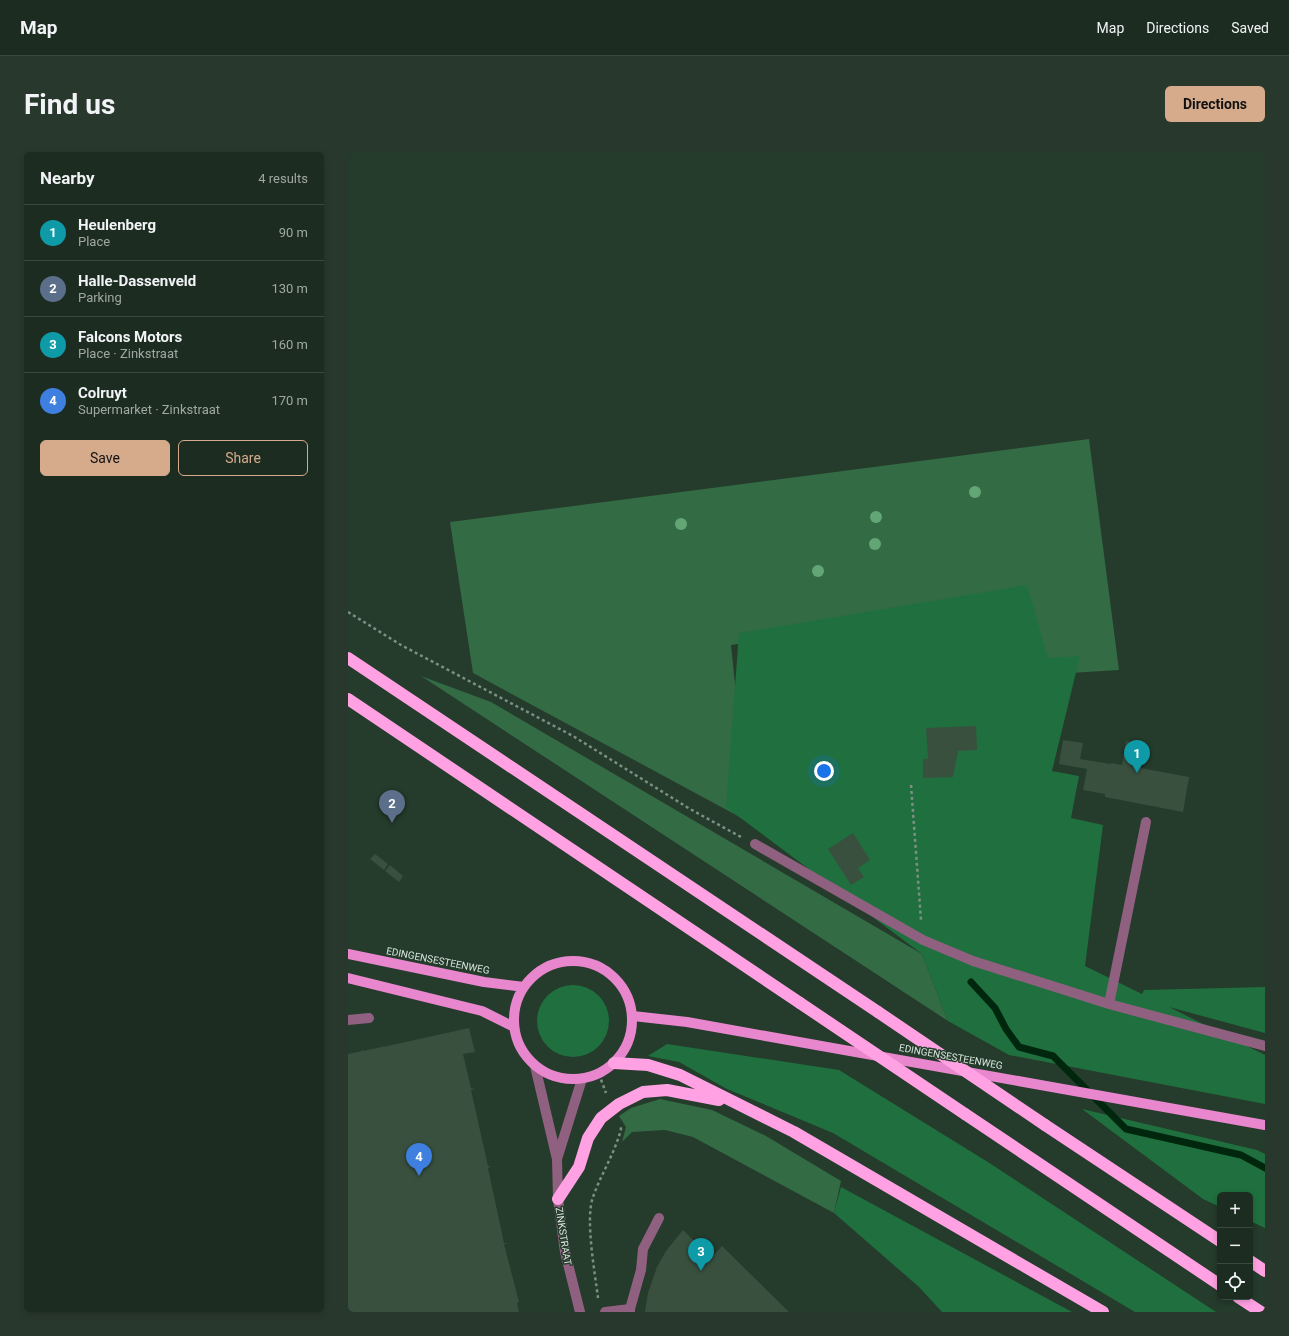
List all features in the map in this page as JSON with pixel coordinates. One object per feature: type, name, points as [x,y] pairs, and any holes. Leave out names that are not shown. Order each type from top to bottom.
[{"type":"highway","points":[[348,658],[1217,1239]]},
{"type":"highway","points":[[348,699],[1217,1283]]},
{"type":"highway","points":[[614,1063],[648,1065],[680,1075],[731,1102],[794,1132],[1103,1312]]},
{"type":"highway","points":[[558,1199],[579,1167],[588,1138],[601,1118],[643,1092],[668,1090],[731,1102]]},
{"type":"highway","points":[[1253,1263],[1265,1271]]},
{"type":"highway","points":[[1243,1300],[1261,1312]]},
{"type":"main road","name":"EDINGENSESTEENWEG","points":[[348,954],[484,982],[524,987]]},
{"type":"main road","points":[[570,961],[588,962],[605,970],[619,982],[629,998],[633,1016],[632,1033],[625,1050],[614,1063],[599,1074],[582,1079],[563,1079],[549,1074],[535,1066],[525,1055],[517,1042],[514,1027],[515,1006],[524,987],[536,973],[552,964],[570,961]]},
{"type":"main road","points":[[348,978],[482,1011],[514,1027]]},
{"type":"main road","name":"EDINGENSESTEENWEG","points":[[633,1016],[688,1022],[1265,1125]]},
{"type":"street","points":[[1109,1004],[1146,822]]},
{"type":"street","points":[[755,844],[923,940],[973,962],[1109,1004],[1265,1046]]},
{"type":"street","points":[[348,1020],[369,1018]]},
{"type":"street","name":"ZINKSTRAAT","points":[[535,1066],[557,1159],[558,1199],[565,1252],[580,1312]]},
{"type":"street","name":"ZINKSTRAAT","points":[[557,1159],[582,1079]]},
{"type":"street","points":[[602,1308],[630,1310],[641,1270],[643,1249],[660,1218]]},
{"type":"path","points":[[348,612],[401,645],[573,736],[690,809],[755,844]]},
{"type":"path","points":[[911,785],[923,940]]},
{"type":"path","points":[[599,1074],[612,1110],[621,1129],[618,1142],[592,1198],[592,1257],[602,1308]]},
{"type":"green space","points":[[1089,439],[1119,670],[1037,675],[1020,603],[731,645],[749,822],[473,673],[450,522]]},
{"type":"green space","points":[[1027,585],[1048,658],[1080,656],[1052,771],[1079,776],[1071,818],[1103,825],[1085,966],[1142,994],[1144,990],[1265,987],[1265,1033],[1169,1007],[1265,1055],[1265,1104],[1009,1055],[948,1021],[922,954],[726,807],[739,633]]},
{"type":"green space","points":[[421,676],[491,702],[922,954],[948,1021]]},
{"type":"green space","points":[[566,985],[580,985],[587,987],[599,995],[607,1007],[609,1021],[607,1035],[599,1047],[587,1055],[580,1057],[566,1057],[559,1055],[547,1047],[539,1035],[537,1028],[537,1014],[539,1007],[547,995],[559,987]]},
{"type":"green space","points":[[667,1044],[839,1070],[991,1164],[1216,1312],[1135,1312],[833,1133],[727,1089],[679,1062],[648,1056]]},
{"type":"green space","points":[[660,1099],[712,1110],[766,1136],[841,1181],[834,1213],[693,1137],[665,1130],[632,1132],[622,1142],[626,1127],[619,1116],[631,1108]]},
{"type":"green space","points":[[1082,1109],[1257,1150],[1265,1154],[1265,1228],[1253,1222],[1253,1192],[1217,1192],[1217,1206],[1203,1199]]},
{"type":"green space","points":[[841,1187],[1072,1312],[942,1312],[919,1287],[834,1213]]},
{"type":"building","points":[[976,726],[977,750],[958,751],[953,777],[923,778],[923,759],[928,759],[926,728]]},
{"type":"building","points":[[1063,740],[1083,743],[1080,759],[1122,765],[1126,741],[1146,745],[1141,768],[1189,777],[1183,812],[1105,797],[1105,794],[1083,790],[1087,769],[1059,764]]},
{"type":"building","points":[[853,833],[870,860],[858,868],[864,877],[851,885],[828,849]]},
{"type":"building","points":[[375,854],[388,864],[384,870],[370,859]]},
{"type":"building","points":[[390,865],[403,876],[399,882],[385,871]]},
{"type":"building","points":[[469,1028],[475,1052],[463,1054],[471,1088],[475,1089],[471,1090],[488,1166],[491,1166],[488,1168],[504,1243],[508,1243],[504,1244],[519,1302],[517,1303],[519,1312],[348,1312],[348,1054],[362,1051],[362,1048],[363,1051],[382,1047],[382,1044],[383,1047]]},
{"type":"building","points":[[683,1230],[711,1258],[722,1246],[789,1312],[645,1312],[648,1293],[657,1267],[666,1251]]},
{"type":"waterway","points":[[971,982],[995,1008],[1006,1029],[1019,1047],[1053,1056],[1126,1129],[1241,1155],[1265,1168]]},
{"type":"place","name":"Heulenberg","points":[[1137,773]]},
{"type":"place","name":"Halle-Dassenveld","points":[[392,823]]},
{"type":"place","name":"Colruyt","points":[[419,1176]]},
{"type":"place","name":"Falcons Motors","points":[[701,1271]]}]
